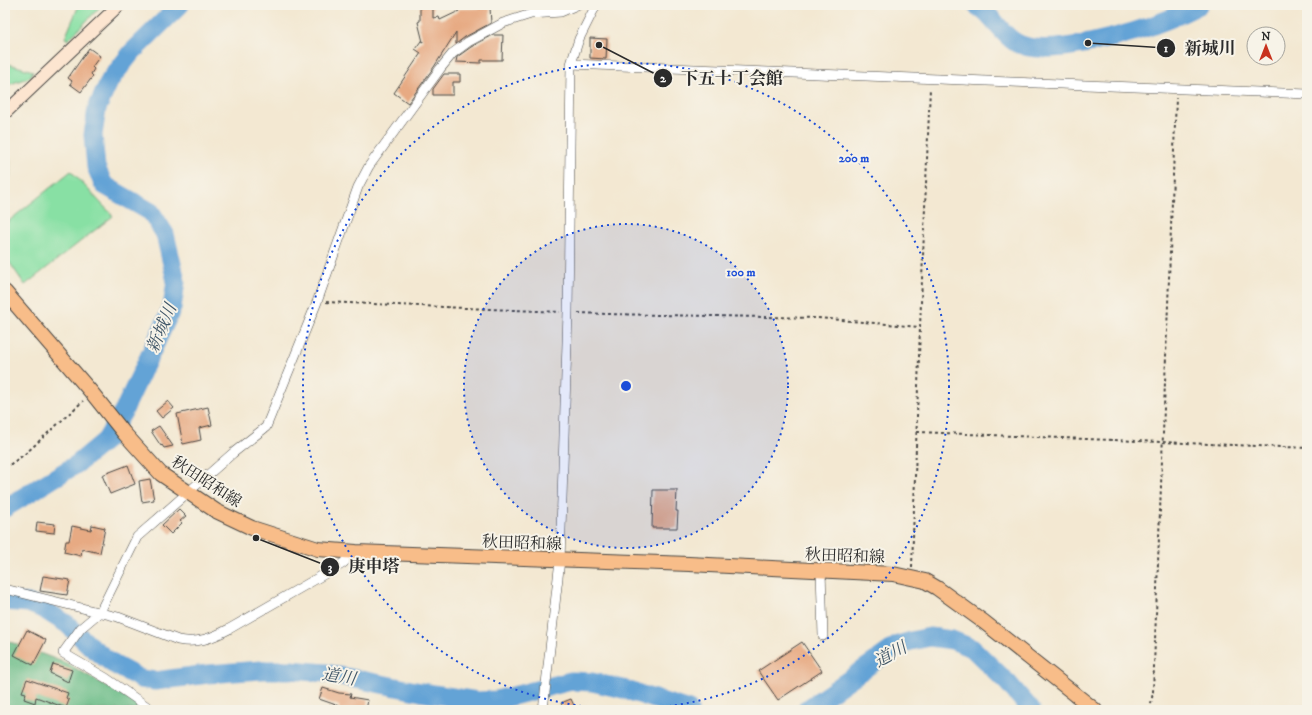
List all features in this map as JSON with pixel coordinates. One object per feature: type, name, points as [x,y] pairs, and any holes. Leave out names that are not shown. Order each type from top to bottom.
[{"type":"main road","points":[[5,113],[119,5]]},
{"type":"main road","name":"秋田昭和線","points":[[5,292],[92,393],[124,433],[161,474],[216,512],[252,528],[318,549],[356,552],[738,566],[893,574],[912,577],[925,581],[937,588],[984,622],[1095,710]]},
{"type":"street","points":[[152,710],[106,678],[63,652],[81,628],[100,612],[137,537],[233,453],[266,427],[317,302],[358,187],[369,166],[440,69],[453,53],[468,42],[503,23],[531,14],[561,12],[577,5]]},
{"type":"street","points":[[543,710],[560,560],[568,312],[571,64],[578,39],[596,5]]},
{"type":"street","points":[[571,64],[1307,94]]},
{"type":"street","points":[[5,589],[118,617],[178,640],[197,642],[213,638],[229,629],[342,564],[356,552]]},
{"type":"street","points":[[821,571],[823,636]]},
{"type":"path","points":[[1038,5],[1044,7],[1056,5]]},
{"type":"path","points":[[912,577],[920,327],[931,78]]},
{"type":"path","points":[[1150,710],[1153,692],[1176,89]]},
{"type":"path","points":[[317,302],[615,315],[818,318],[920,327]]},
{"type":"path","points":[[5,468],[25,454],[92,393]]},
{"type":"path","points":[[917,432],[1307,448]]},
{"type":"green space","points":[[79,5],[102,5],[68,40],[65,38]]},
{"type":"green space","points":[[5,63],[33,71],[30,77],[5,86]]},
{"type":"green space","points":[[5,155],[10,160],[10,176],[5,190]]},
{"type":"green space","points":[[71,171],[113,216],[25,285],[5,256],[5,224]]},
{"type":"green space","points":[[5,640],[66,663],[146,710],[5,710]]},
{"type":"building","points":[[420,5],[433,5],[433,18],[439,17],[440,20],[459,11],[458,9],[490,8],[491,23],[465,37],[456,44],[456,32],[434,67],[408,103],[394,93],[421,53],[415,49],[421,41],[423,42],[418,22],[420,21]]},
{"type":"building","points":[[493,35],[503,35],[502,60],[481,60],[481,63],[456,62],[457,57],[471,47]]},
{"type":"building","points":[[590,38],[607,39],[606,59],[590,58]]},
{"type":"building","points":[[89,48],[100,56],[92,67],[94,69],[91,74],[93,76],[81,92],[70,84],[72,81],[68,78]]},
{"type":"building","points":[[444,74],[460,74],[460,82],[453,82],[453,95],[433,95],[433,89]]},
{"type":"building","points":[[168,401],[174,408],[162,418],[156,411]]},
{"type":"building","points":[[208,407],[212,425],[199,428],[201,440],[183,444],[177,414]]},
{"type":"building","points":[[159,426],[173,446],[164,448],[162,445],[161,446],[151,431]]},
{"type":"building","points":[[128,465],[135,484],[110,494],[102,475]]},
{"type":"building","points":[[150,479],[154,500],[142,502],[139,481]]},
{"type":"building","points":[[653,490],[677,490],[677,528],[652,528]]},
{"type":"building","points":[[179,509],[186,516],[180,521],[182,523],[171,534],[162,525]]},
{"type":"building","points":[[37,522],[55,524],[54,533],[36,531]]},
{"type":"building","points":[[92,525],[105,528],[100,553],[82,549],[81,556],[64,552],[66,541],[69,541],[72,526],[91,530]]},
{"type":"building","points":[[43,576],[70,580],[67,595],[40,591]]},
{"type":"building","points":[[27,630],[46,640],[33,665],[14,655]]},
{"type":"building","points":[[802,642],[822,671],[778,700],[758,671]]},
{"type":"building","points":[[53,664],[72,670],[68,682],[50,673]]},
{"type":"building","points":[[27,679],[68,693],[66,698],[69,700],[66,708],[36,697],[35,703],[24,699],[26,693],[22,692]]},
{"type":"building","points":[[323,688],[339,693],[351,694],[350,697],[368,700],[366,710],[339,710],[339,706],[319,699]]},
{"type":"building","points":[[571,699],[576,710],[564,710],[561,703]]},
{"type":"waterway","name":"新城川","points":[[5,508],[77,464],[106,440],[123,412],[172,308],[176,281],[165,234],[151,212],[104,185],[96,167],[93,135],[97,108],[110,80],[132,52],[180,5]]},
{"type":"waterway","name":"新城川","points":[[976,5],[987,14],[1011,40],[1029,47],[1047,48],[1069,46],[1115,37],[1155,24],[1199,5]]},
{"type":"waterway","name":"道川","points":[[5,601],[28,603],[43,609],[67,624],[89,645],[113,664],[141,679],[155,681],[208,674],[261,670],[290,670],[326,673],[421,692],[477,701],[497,700],[571,681],[592,682],[623,689],[689,710]]},
{"type":"waterway","name":"道川","points":[[806,710],[898,645],[930,637],[952,640],[972,648],[1008,683],[1031,710]]},
{"type":"place","name":"新城川","points":[[1088,43]]},
{"type":"place","name":"下五十丁会館","points":[[599,45]]},
{"type":"place","name":"庚申塔","points":[[256,538]]}]
